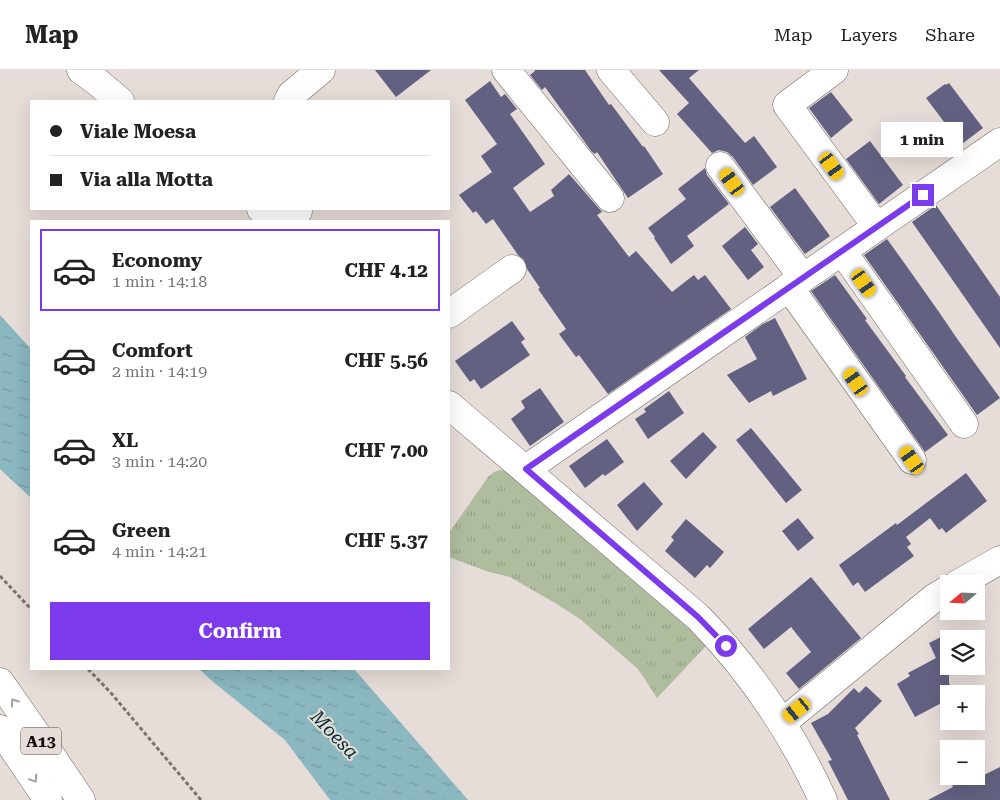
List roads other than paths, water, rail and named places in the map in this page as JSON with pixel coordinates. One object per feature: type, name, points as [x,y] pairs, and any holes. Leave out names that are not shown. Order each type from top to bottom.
[{"type":"main road","points":[[81,70],[119,100]]},
{"type":"main road","points":[[288,100],[291,95],[321,70]]},
{"type":"main road","points":[[506,70],[610,198]]},
{"type":"main road","points":[[611,70],[655,122]]},
{"type":"main road","points":[[834,70],[787,105],[877,227]]},
{"type":"main road","points":[[526,469],[1000,142]]},
{"type":"main road","points":[[720,166],[912,460]]},
{"type":"main road","points":[[262,210],[275,220]]},
{"type":"main road","points":[[289,220],[298,210]]},
{"type":"main road","points":[[842,251],[964,424]]},
{"type":"main road","points":[[450,313],[512,269]]},
{"type":"main road","points":[[450,405],[698,617],[726,646],[782,723],[823,800]]},
{"type":"main road","points":[[974,575],[1000,560]]},
{"type":"main road","points":[[782,723],[940,594]]},
{"type":"main road","name":"A13","points":[[0,682],[81,800]]},
{"type":"main road","name":"A13","points":[[0,730],[48,800]]},
{"type":"water","points":[[0,315],[30,348],[30,497],[0,469]]},
{"type":"water","name":"Moesa","points":[[200,670],[355,670],[468,800],[330,800],[285,740]]}]
